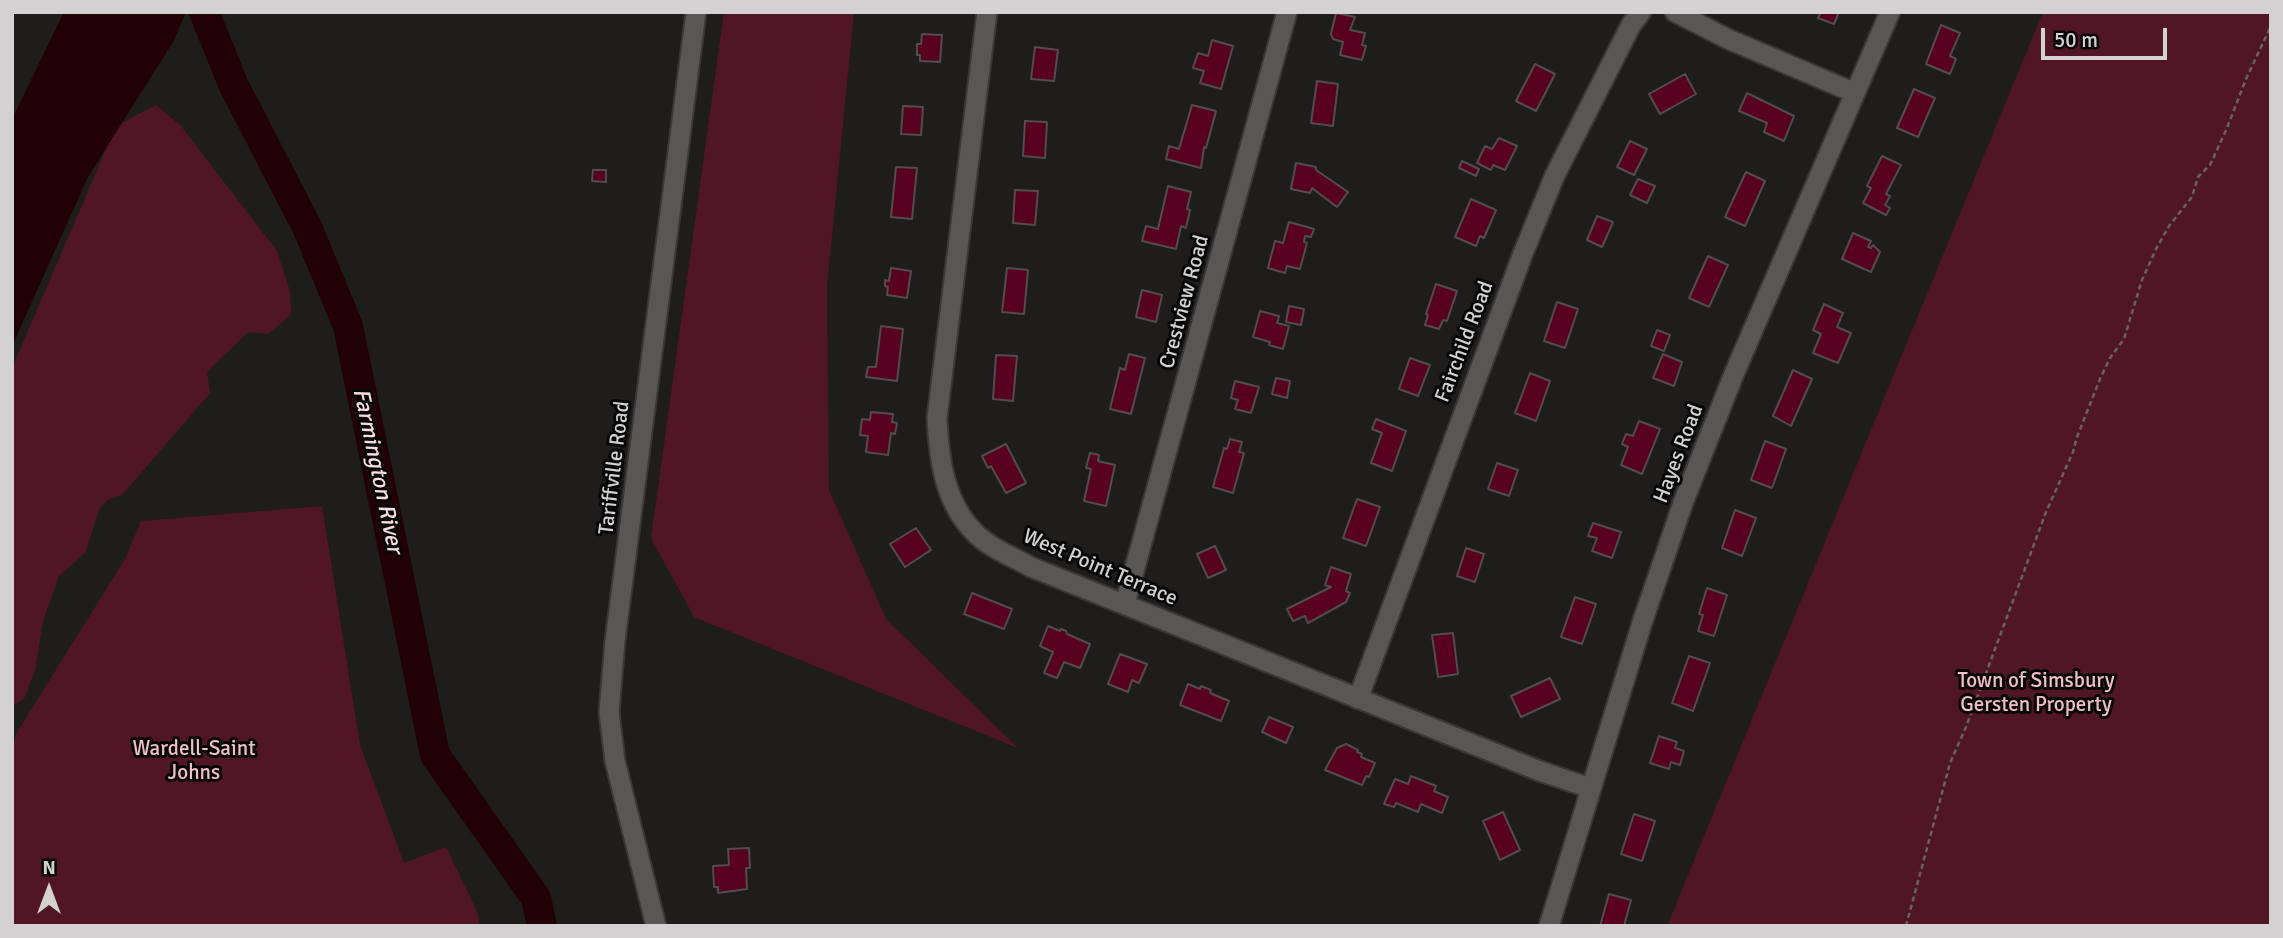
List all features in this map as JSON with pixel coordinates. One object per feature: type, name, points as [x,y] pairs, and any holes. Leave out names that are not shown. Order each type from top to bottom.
[{"type":"street","name":"Tariffville Road","points":[[656,926],[615,761],[609,712],[615,641],[696,12]]},
{"type":"street","name":"West Point Terrace","points":[[987,12],[937,418],[939,453],[945,484],[957,509],[976,534],[1031,566],[1358,699],[1537,770],[1590,788]]},
{"type":"street","name":"Crestview Road","points":[[1125,604],[1287,12]]},
{"type":"street","name":"Fairchild Road","points":[[1358,699],[1521,256],[1555,175],[1641,12]]},
{"type":"street","points":[[1675,12],[1728,39],[1855,93]]},
{"type":"street","name":"Hayes Road","points":[[1549,926],[1642,623],[1683,502],[1734,374],[1890,12]]},
{"type":"path","points":[[1906,926],[1950,764],[2046,512],[2073,452],[2100,379],[2110,358],[2124,340],[2142,280],[2156,249],[2169,226],[2192,197],[2198,177],[2210,164],[2271,26]]},
{"type":"green space","points":[[724,12],[854,12],[827,287],[829,490],[886,619],[1018,748],[694,617],[651,538]]},
{"type":"green space","name":"Town of Simsbury Gersten Property","points":[[2043,12],[2271,12],[2271,926],[1667,926]]},
{"type":"green space","points":[[156,105],[181,126],[277,251],[290,291],[291,315],[268,334],[248,332],[207,372],[210,393],[122,495],[107,500],[99,510],[85,553],[59,576],[43,621],[35,670],[24,699],[12,706],[12,368],[116,126]]},
{"type":"green space","name":"Wardell-Saint Johns","points":[[322,506],[360,745],[404,863],[446,847],[477,911],[480,926],[12,926],[12,748],[16,734],[125,559],[141,521]]},
{"type":"shaded area","points":[[64,12],[186,12],[173,42],[88,177],[12,346],[12,119]]},
{"type":"building","points":[[1821,12],[1839,12],[1834,24],[1818,18]]},
{"type":"building","points":[[1336,13],[1355,17],[1350,30],[1365,33],[1362,45],[1366,46],[1362,60],[1340,55],[1343,42],[1333,39],[1331,34]]},
{"type":"building","points":[[1941,25],[1960,33],[1950,56],[1956,59],[1950,74],[1926,64]]},
{"type":"building","points":[[922,34],[942,35],[940,62],[920,61],[917,44],[921,44]]},
{"type":"building","points":[[1212,40],[1233,46],[1221,89],[1200,83],[1204,71],[1193,68],[1198,53],[1208,56]]},
{"type":"building","points":[[1035,47],[1058,50],[1054,81],[1031,79]]},
{"type":"building","points":[[1535,64],[1555,74],[1536,111],[1516,101]]},
{"type":"building","points":[[1685,74],[1696,94],[1660,114],[1649,94]]},
{"type":"building","points":[[1317,81],[1338,84],[1333,126],[1311,123]]},
{"type":"building","points":[[1914,89],[1935,98],[1918,137],[1897,128]]},
{"type":"building","points":[[1747,93],[1794,116],[1784,141],[1764,132],[1767,123],[1739,111]]},
{"type":"building","points":[[1192,105],[1216,111],[1206,148],[1204,147],[1201,168],[1166,159],[1169,146],[1179,149]]},
{"type":"building","points":[[903,106],[923,107],[921,135],[901,134]]},
{"type":"building","points":[[1025,121],[1047,122],[1045,158],[1023,156]]},
{"type":"building","points":[[1499,138],[1517,146],[1505,170],[1493,165],[1491,170],[1477,163],[1485,146],[1492,149]]},
{"type":"building","points":[[1630,141],[1647,149],[1634,175],[1617,167]]},
{"type":"building","points":[[1882,156],[1901,165],[1886,194],[1890,196],[1885,205],[1890,208],[1886,215],[1863,203],[1871,188],[1867,186]]},
{"type":"building","points":[[1462,161],[1479,169],[1476,176],[1459,168]]},
{"type":"building","points":[[1296,163],[1316,167],[1316,170],[1348,192],[1337,207],[1312,188],[1310,193],[1291,189]]},
{"type":"building","points":[[896,167],[917,168],[912,219],[891,217]]},
{"type":"building","points":[[593,170],[606,170],[606,182],[592,181]]},
{"type":"building","points":[[1746,172],[1765,181],[1745,226],[1725,217]]},
{"type":"building","points":[[1638,179],[1655,186],[1647,203],[1630,195]]},
{"type":"building","points":[[1168,186],[1191,192],[1186,228],[1181,226],[1176,249],[1142,241],[1146,226],[1158,229]]},
{"type":"building","points":[[1015,190],[1038,191],[1035,225],[1013,223]]},
{"type":"building","points":[[1471,199],[1496,210],[1484,238],[1480,236],[1476,246],[1455,237]]},
{"type":"building","points":[[1597,216],[1613,222],[1602,247],[1587,240]]},
{"type":"building","points":[[1289,222],[1314,229],[1311,237],[1305,236],[1304,242],[1307,243],[1300,269],[1287,266],[1285,273],[1268,268],[1275,241],[1283,243]]},
{"type":"building","points":[[1853,233],[1871,241],[1868,247],[1873,245],[1880,252],[1871,272],[1842,259]]},
{"type":"building","points":[[1708,256],[1728,265],[1709,307],[1689,298]]},
{"type":"building","points":[[891,268],[911,271],[907,298],[887,295],[885,280],[889,281]]},
{"type":"building","points":[[1007,268],[1028,270],[1024,314],[1002,312]]},
{"type":"building","points":[[1436,284],[1457,291],[1447,321],[1443,320],[1439,329],[1425,325]]},
{"type":"building","points":[[1142,290],[1162,295],[1156,322],[1136,317]]},
{"type":"building","points":[[1557,302],[1578,309],[1565,348],[1544,341]]},
{"type":"building","points":[[1824,304],[1843,313],[1837,327],[1851,333],[1838,363],[1813,353],[1821,334],[1813,330]]},
{"type":"building","points":[[1289,306],[1304,309],[1301,325],[1286,322]]},
{"type":"building","points":[[1260,311],[1279,316],[1277,323],[1289,326],[1283,349],[1253,337]]},
{"type":"building","points":[[881,326],[903,329],[897,381],[866,377],[868,367],[876,367]]},
{"type":"building","points":[[1657,330],[1670,335],[1664,351],[1651,346]]},
{"type":"building","points":[[1129,354],[1145,358],[1131,414],[1110,409],[1120,368],[1125,370]]},
{"type":"building","points":[[1663,354],[1682,362],[1674,386],[1653,378]]},
{"type":"building","points":[[996,355],[1017,356],[1013,401],[993,399]]},
{"type":"building","points":[[1410,358],[1430,365],[1418,396],[1399,389]]},
{"type":"building","points":[[1793,370],[1812,379],[1791,426],[1773,416]]},
{"type":"building","points":[[1530,373],[1550,381],[1536,421],[1515,413]]},
{"type":"building","points":[[1276,378],[1290,381],[1287,398],[1272,394]]},
{"type":"building","points":[[1235,381],[1259,387],[1251,413],[1235,409],[1238,400],[1231,398]]},
{"type":"building","points":[[871,412],[893,414],[892,422],[897,423],[895,434],[891,433],[888,455],[866,452],[868,436],[860,435],[862,419],[870,420]]},
{"type":"building","points":[[1376,419],[1406,431],[1392,471],[1371,463],[1382,433],[1372,429]]},
{"type":"building","points":[[1639,421],[1660,429],[1642,474],[1621,465],[1628,447],[1622,444],[1626,434],[1633,436]]},
{"type":"building","points":[[1230,439],[1242,442],[1239,452],[1244,453],[1233,493],[1213,487],[1224,448],[1227,449]]},
{"type":"building","points":[[1765,441],[1786,449],[1772,488],[1751,480]]},
{"type":"building","points":[[1006,444],[1026,483],[1006,493],[991,466],[988,468],[982,456]]},
{"type":"building","points":[[1090,453],[1099,455],[1098,461],[1115,465],[1106,506],[1084,501],[1091,469],[1086,468]]},
{"type":"building","points":[[1497,463],[1518,470],[1509,496],[1488,489]]},
{"type":"building","points":[[1357,499],[1380,507],[1366,546],[1343,538]]},
{"type":"building","points":[[1735,510],[1756,518],[1742,556],[1722,548]]},
{"type":"building","points":[[1593,523],[1621,532],[1612,558],[1592,551],[1597,538],[1588,536]]},
{"type":"building","points":[[916,528],[931,550],[905,567],[890,544]]},
{"type":"building","points":[[1215,546],[1226,570],[1208,578],[1197,554]]},
{"type":"building","points":[[1466,548],[1484,554],[1475,582],[1457,576]]},
{"type":"building","points":[[1331,567],[1351,574],[1346,591],[1350,593],[1346,602],[1308,623],[1305,616],[1293,621],[1287,609],[1331,587],[1325,585]]},
{"type":"building","points":[[1707,588],[1727,595],[1714,636],[1698,631],[1703,615],[1699,614]]},
{"type":"building","points":[[972,593],[1012,609],[1004,629],[964,614]]},
{"type":"building","points":[[1575,597],[1596,604],[1582,644],[1561,637]]},
{"type":"building","points":[[1048,626],[1066,631],[1067,634],[1090,644],[1080,668],[1064,662],[1057,678],[1044,673],[1053,652],[1040,646]]},
{"type":"building","points":[[1453,633],[1458,674],[1438,677],[1432,635]]},
{"type":"building","points":[[1120,654],[1147,664],[1139,683],[1132,680],[1128,692],[1108,684]]},
{"type":"building","points":[[1689,656],[1710,663],[1693,711],[1672,703]]},
{"type":"building","points":[[1550,678],[1560,699],[1521,717],[1511,696]]},
{"type":"building","points":[[1188,684],[1211,690],[1210,693],[1229,701],[1221,721],[1180,705]]},
{"type":"building","points":[[1269,717],[1293,727],[1286,743],[1262,732]]},
{"type":"building","points":[[1659,736],[1677,742],[1675,748],[1684,751],[1680,765],[1671,762],[1669,769],[1650,763]]},
{"type":"building","points":[[1346,744],[1358,750],[1357,752],[1362,754],[1361,757],[1375,763],[1362,785],[1325,770],[1337,748]]},
{"type":"building","points":[[1411,776],[1436,786],[1434,791],[1448,797],[1442,813],[1421,804],[1418,812],[1396,803],[1394,807],[1384,804],[1395,779],[1408,784]]},
{"type":"building","points":[[1503,812],[1520,850],[1500,860],[1483,821]]},
{"type":"building","points":[[1634,814],[1655,821],[1642,861],[1621,854]]},
{"type":"building","points":[[749,848],[747,889],[718,893],[718,887],[714,887],[713,866],[729,865],[728,849]]},
{"type":"building","points":[[1609,894],[1631,900],[1624,926],[1600,926]]},
{"type":"waterway","name":"Farmington River","points":[[204,12],[234,86],[307,227],[348,326],[435,755],[536,898],[542,926]]}]
